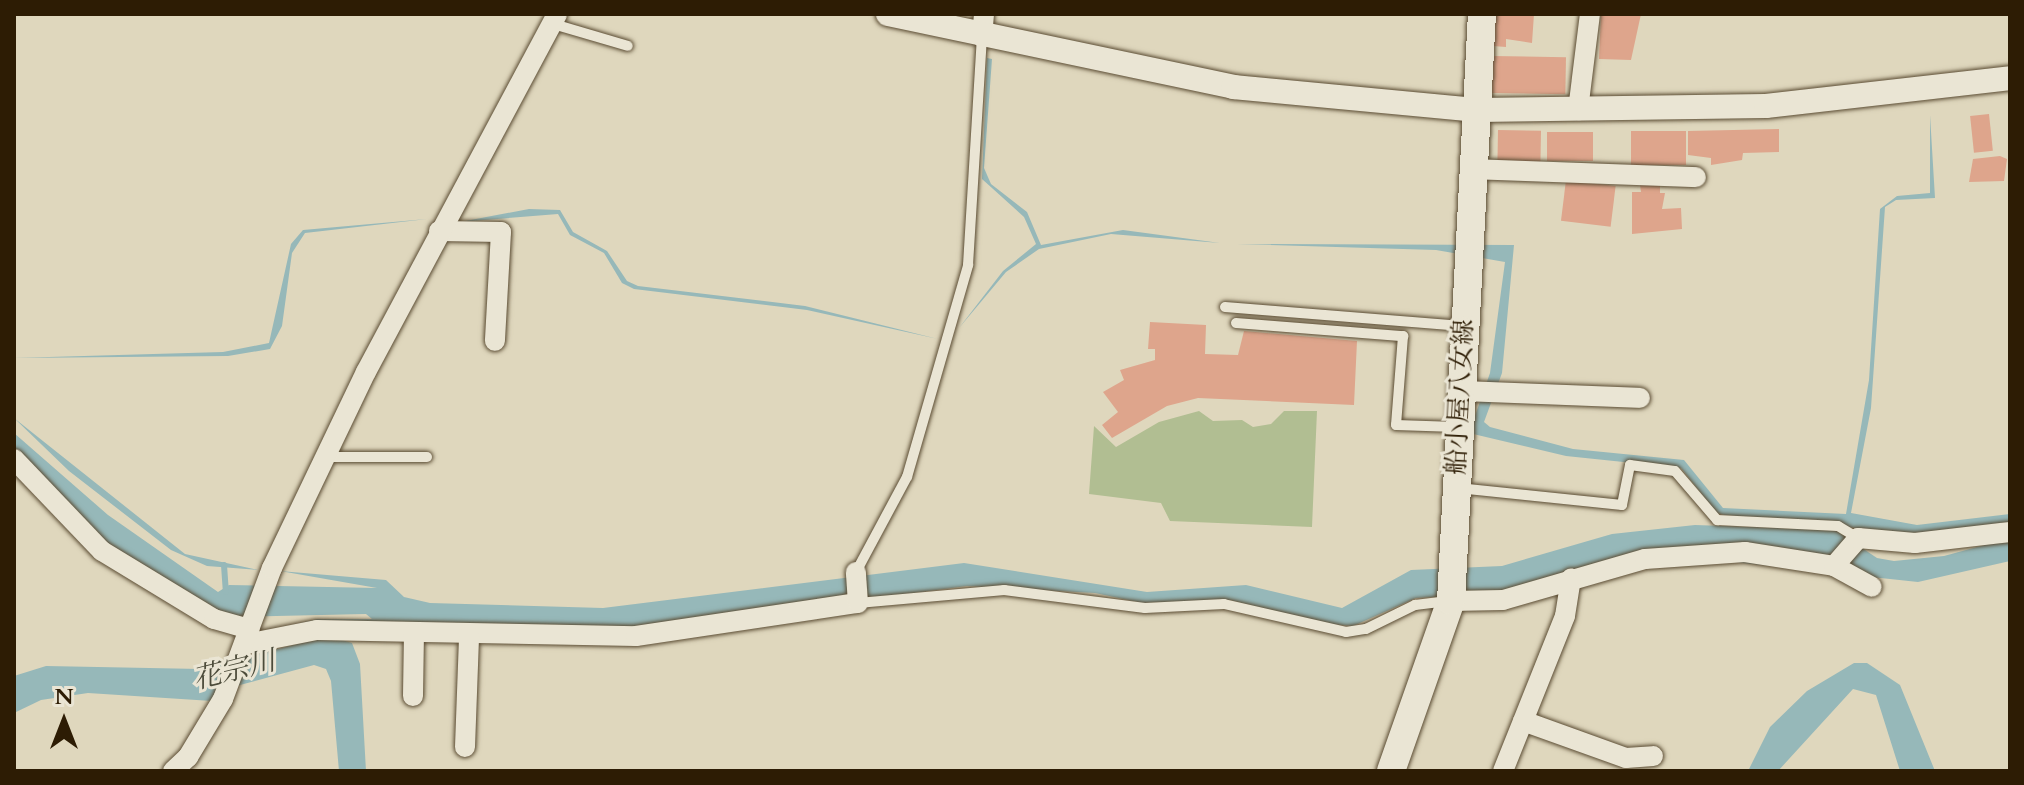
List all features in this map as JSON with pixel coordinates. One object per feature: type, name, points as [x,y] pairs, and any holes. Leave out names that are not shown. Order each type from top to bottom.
[{"type":"main road","name":"船小屋八女線","points":[[1391,771],[1451,599],[1458,428],[1478,392],[1462,326],[1482,14]]},
{"type":"street","points":[[888,14],[983,26],[1233,87],[1478,110],[1766,106],[2010,78]]},
{"type":"street","points":[[1578,110],[1590,14]]},
{"type":"street","points":[[173,771],[188,757],[223,699],[272,568],[325,457],[439,231],[554,18]]},
{"type":"street","points":[[1473,169],[1696,177]]},
{"type":"street","points":[[439,231],[501,232],[495,341]]},
{"type":"street","points":[[1478,392],[1640,398]]},
{"type":"street","points":[[14,459],[102,551],[214,619],[248,636],[317,630],[469,636],[636,636],[858,601],[856,572]]},
{"type":"street","points":[[1835,565],[1857,540],[1915,543],[2010,532]]},
{"type":"street","points":[[1451,599],[1503,600],[1645,559],[1745,552],[1835,565],[1872,587]]},
{"type":"street","points":[[1503,771],[1565,616],[1571,578]]},
{"type":"street","points":[[413,696],[414,634]]},
{"type":"street","points":[[465,747],[469,636]]},
{"type":"street","points":[[1523,721],[1626,758],[1653,756]]},
{"type":"lane","points":[[554,18],[628,46]]},
{"type":"lane","points":[[856,572],[907,477],[968,265],[983,26]]},
{"type":"lane","points":[[1225,307],[1462,326]]},
{"type":"lane","points":[[1236,323],[1403,336],[1396,425],[1458,428]]},
{"type":"lane","points":[[325,457],[427,457]]},
{"type":"lane","points":[[1455,488],[1622,505],[1630,465],[1675,471],[1717,520],[1838,526],[1857,540]]},
{"type":"lane","points":[[858,601],[1004,590],[1145,608],[1224,604],[1346,632],[1366,629],[1415,605],[1451,599]]},
{"type":"green space","points":[[1199,411],[1213,421],[1242,420],[1253,427],[1271,424],[1284,411],[1317,411],[1312,527],[1170,521],[1161,503],[1089,494],[1094,426],[1116,447],[1159,422]]},
{"type":"water","points":[[987,58],[992,59],[984,168],[991,184],[1027,212],[1041,245],[1123,230],[1220,243],[1111,234],[1039,249],[1006,272],[959,328],[1003,271],[1036,244],[1024,217],[982,179]]},
{"type":"water","points":[[1930,115],[1935,198],[1896,200],[1885,207],[1871,408],[1851,513],[1917,525],[2010,514],[2010,525],[1936,536],[1725,515],[1717,513],[1681,468],[1566,456],[1469,433],[1490,373],[1505,262],[1436,250],[1237,244],[1514,245],[1502,373],[1484,422],[1490,427],[1573,449],[1684,460],[1723,508],[1846,514],[1869,380],[1880,209],[1897,196],[1930,193]]},
{"type":"water","points":[[529,209],[560,210],[573,232],[607,251],[627,281],[638,286],[805,306],[938,339],[807,310],[634,289],[622,283],[604,253],[570,235],[558,214],[460,222]]},
{"type":"water","points":[[427,219],[305,233],[292,253],[282,326],[270,349],[228,356],[14,358],[223,352],[269,343],[291,244],[303,230]]},
{"type":"water","points":[[14,418],[185,554],[258,570],[207,566],[171,550],[69,471]]},
{"type":"water","points":[[14,433],[108,515],[218,592],[229,585],[377,588],[280,571],[386,580],[404,597],[430,603],[603,608],[964,563],[1147,592],[1246,585],[1342,608],[1411,570],[1502,566],[1612,534],[1695,525],[1835,530],[1877,558],[1894,561],[1944,556],[2010,538],[2010,561],[1918,582],[1649,553],[1500,593],[1416,598],[1353,626],[1317,623],[1230,600],[1142,603],[1095,593],[967,586],[647,628],[267,631],[317,619],[372,619],[366,614],[227,617],[127,563],[14,452]]},
{"type":"water","name":"花宗川","points":[[328,636],[352,643],[360,664],[366,771],[339,771],[331,681],[326,669],[314,665],[240,685],[212,701],[88,693],[41,700],[14,713],[14,676],[46,666],[201,669]]},
{"type":"water","points":[[1854,663],[1867,663],[1900,685],[1935,771],[1900,771],[1876,695],[1853,689],[1778,771],[1748,771],[1770,727],[1807,691]]},
{"type":"building","points":[[1494,14],[1534,14],[1532,43],[1506,39],[1506,47],[1493,46]]},
{"type":"building","points":[[1601,14],[1641,14],[1631,60],[1599,59]]},
{"type":"building","points":[[1492,56],[1566,57],[1565,94],[1491,93]]},
{"type":"building","points":[[1989,114],[1993,151],[1974,153],[1970,116]]},
{"type":"building","points":[[1779,129],[1779,152],[1743,153],[1742,160],[1711,165],[1711,158],[1688,155],[1688,131]]},
{"type":"building","points":[[1498,130],[1541,131],[1540,164],[1497,163]]},
{"type":"building","points":[[1631,131],[1686,131],[1686,165],[1631,165]]},
{"type":"building","points":[[1547,132],[1593,132],[1593,161],[1547,161]]},
{"type":"building","points":[[2000,156],[2007,159],[2004,181],[1969,182],[1973,159]]},
{"type":"building","points":[[1566,180],[1616,186],[1611,227],[1561,221]]},
{"type":"building","points":[[1640,185],[1660,185],[1660,193],[1665,193],[1662,209],[1681,208],[1682,229],[1632,234],[1632,192],[1641,192]]},
{"type":"building","points":[[1150,322],[1206,325],[1205,354],[1238,355],[1244,331],[1357,341],[1354,405],[1198,398],[1167,406],[1112,438],[1102,425],[1118,412],[1103,392],[1124,380],[1120,370],[1155,360],[1155,349],[1148,349]]},
{"type":"waterway","points":[[224,565],[226,592]]}]
